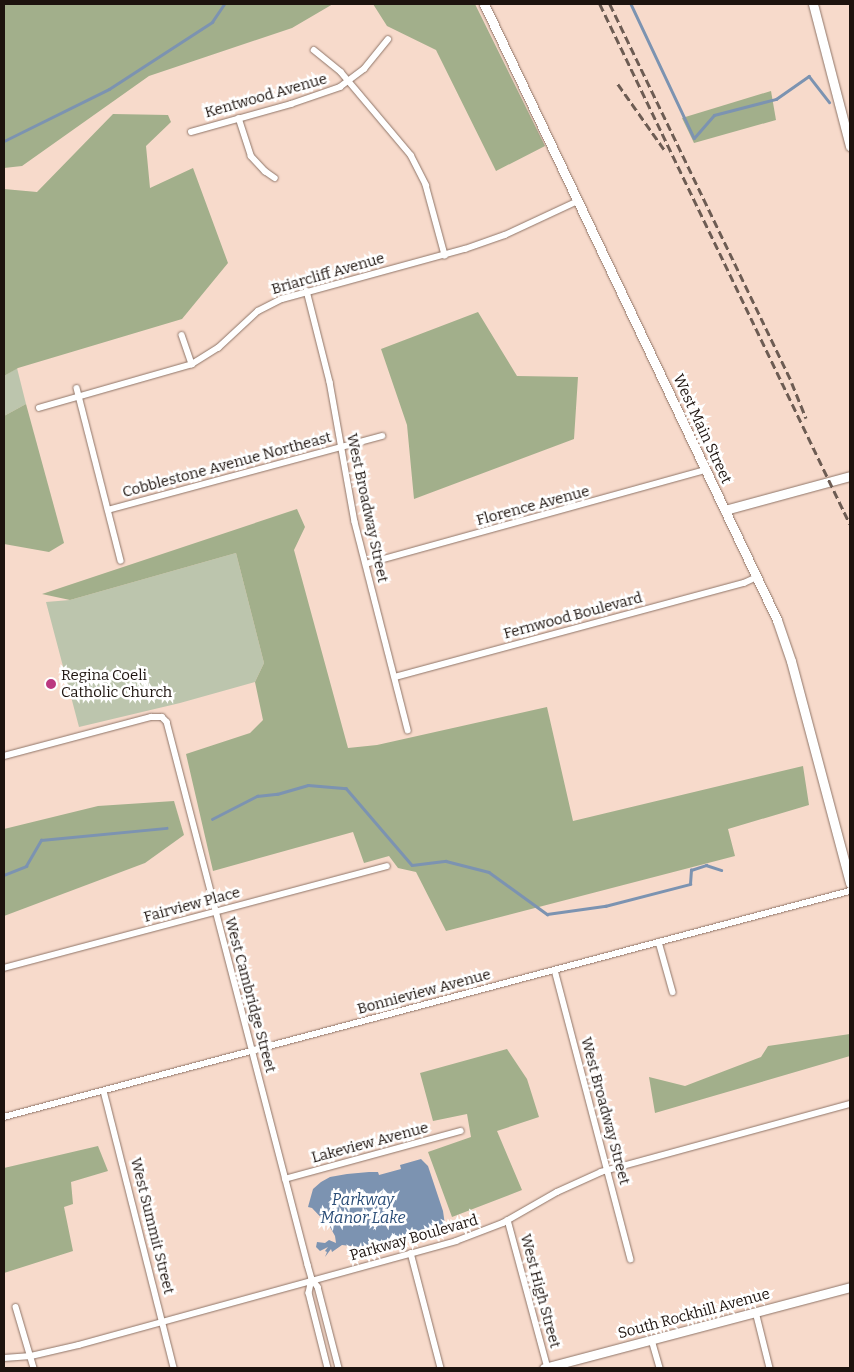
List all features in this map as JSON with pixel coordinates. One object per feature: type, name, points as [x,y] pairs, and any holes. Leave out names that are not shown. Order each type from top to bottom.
[{"type":"street","name":"West Main Street","points":[[484,4],[777,620],[792,661],[850,883]]},
{"type":"street","points":[[813,4],[850,146]]},
{"type":"street","name":"Kentwood Avenue","points":[[191,132],[328,93],[350,81],[364,69],[388,39]]},
{"type":"street","points":[[314,50],[333,64],[350,81],[416,163],[430,200],[445,255]]},
{"type":"street","points":[[239,118],[250,156],[261,168],[275,178]]},
{"type":"street","name":"Briarcliff Avenue","points":[[39,408],[192,364],[218,348],[262,308],[282,299],[445,255],[505,235],[578,201]]},
{"type":"street","name":"West Broadway Street","points":[[307,292],[330,382],[341,447],[366,564],[408,730]]},
{"type":"street","points":[[182,335],[192,364]]},
{"type":"street","points":[[77,388],[121,560]]},
{"type":"street","name":"Cobblestone Avenue Northeast","points":[[108,510],[382,436]]},
{"type":"street","name":"Florence Avenue","points":[[366,564],[706,470]]},
{"type":"street","points":[[725,510],[850,476]]},
{"type":"street","name":"Fernwood Boulevard","points":[[395,677],[744,583],[757,577]]},
{"type":"street","name":"West Cambridge Street","points":[[4,756],[151,717],[162,717],[166,722],[285,1179],[312,1279],[318,1287],[339,1368]]},
{"type":"street","name":"Fairview Place","points":[[4,968],[387,866]]},
{"type":"street","name":"Bonnieview Avenue","points":[[4,1117],[850,891]]},
{"type":"street","points":[[659,942],[673,992]]},
{"type":"street","name":"West Broadway Street","points":[[555,970],[631,1259]]},
{"type":"street","name":"West Summit Street","points":[[104,1091],[174,1368]]},
{"type":"street","name":"Parkway Boulevard","points":[[4,1358],[31,1356],[163,1322],[312,1279],[411,1254],[477,1234],[508,1220],[557,1192],[608,1170],[850,1104]]},
{"type":"street","name":"Lakeview Avenue","points":[[285,1179],[461,1131]]},
{"type":"street","name":"West High Street","points":[[508,1220],[547,1368]]},
{"type":"street","points":[[411,1254],[441,1368]]},
{"type":"street","name":"West Cambridge Street","points":[[312,1279],[309,1293],[328,1368]]},
{"type":"street","name":"South Rockhill Avenue","points":[[547,1368],[850,1287]]},
{"type":"street","points":[[16,1307],[34,1368]]},
{"type":"street","points":[[756,1312],[770,1368]]},
{"type":"street","points":[[652,1340],[660,1368]]},
{"type":"green space","points":[[4,4],[333,4],[292,28],[149,76],[22,166],[4,168]]},
{"type":"green space","points":[[373,4],[475,4],[545,146],[496,171],[436,50],[387,26]]},
{"type":"green space","points":[[771,91],[776,120],[694,143],[682,118]]},
{"type":"green space","points":[[113,114],[168,115],[171,122],[146,146],[150,188],[193,168],[228,263],[182,319],[18,368],[4,376],[4,189],[37,192]]},
{"type":"green space","points":[[478,312],[517,376],[578,377],[574,439],[414,499],[407,425],[381,349]]},
{"type":"green space","points":[[17,368],[26,404],[4,416],[4,376]]},
{"type":"green space","points":[[26,404],[64,543],[49,552],[4,544],[4,416]]},
{"type":"green space","points":[[297,509],[305,527],[294,550],[348,748],[377,745],[547,707],[573,821],[803,766],[809,805],[728,829],[735,856],[446,931],[416,872],[398,868],[389,856],[364,863],[353,832],[213,871],[186,754],[250,733],[263,720],[255,682],[264,663],[236,553],[70,600],[42,594]]},
{"type":"green space","points":[[236,553],[264,663],[255,682],[180,703],[79,727],[46,602],[70,600]]},
{"type":"green space","points":[[174,801],[184,835],[145,863],[4,916],[4,829],[98,806]]},
{"type":"green space","points":[[850,1034],[850,1056],[655,1113],[649,1077],[685,1086],[761,1057],[768,1046]]},
{"type":"green space","points":[[507,1049],[527,1079],[539,1117],[497,1131],[522,1190],[452,1217],[428,1152],[471,1137],[467,1114],[433,1121],[420,1073]]},
{"type":"green space","points":[[98,1146],[108,1171],[71,1182],[73,1204],[64,1207],[73,1251],[4,1273],[4,1168]]},
{"type":"water","name":"Parkway Manor Lake","points":[[421,1159],[428,1166],[443,1211],[445,1225],[441,1231],[404,1241],[378,1242],[359,1247],[342,1245],[332,1252],[331,1249],[325,1257],[327,1252],[325,1251],[328,1247],[320,1251],[316,1247],[317,1242],[325,1243],[329,1240],[336,1243],[335,1236],[330,1227],[312,1208],[308,1207],[313,1189],[330,1177],[369,1172],[378,1172],[379,1175],[401,1169],[400,1165]]},
{"type":"waterway","points":[[4,141],[109,89],[212,22],[224,4]]},
{"type":"waterway","points":[[631,4],[694,138],[714,115],[776,99],[809,76],[829,102]]},
{"type":"waterway","points":[[212,819],[257,796],[277,794],[308,785],[346,788],[412,865],[446,861],[489,872],[547,914],[605,906],[690,884],[691,870],[706,865],[721,870]]},
{"type":"waterway","points":[[4,875],[26,866],[41,840],[166,828]]},
{"type":"railway","points":[[600,4],[850,524]]},
{"type":"railway","points":[[610,4],[792,383],[806,418]]},
{"type":"railway","points":[[618,84],[666,152]]},
{"type":"place","name":"Regina Coeli Catholic Church","points":[[51,684]]}]
